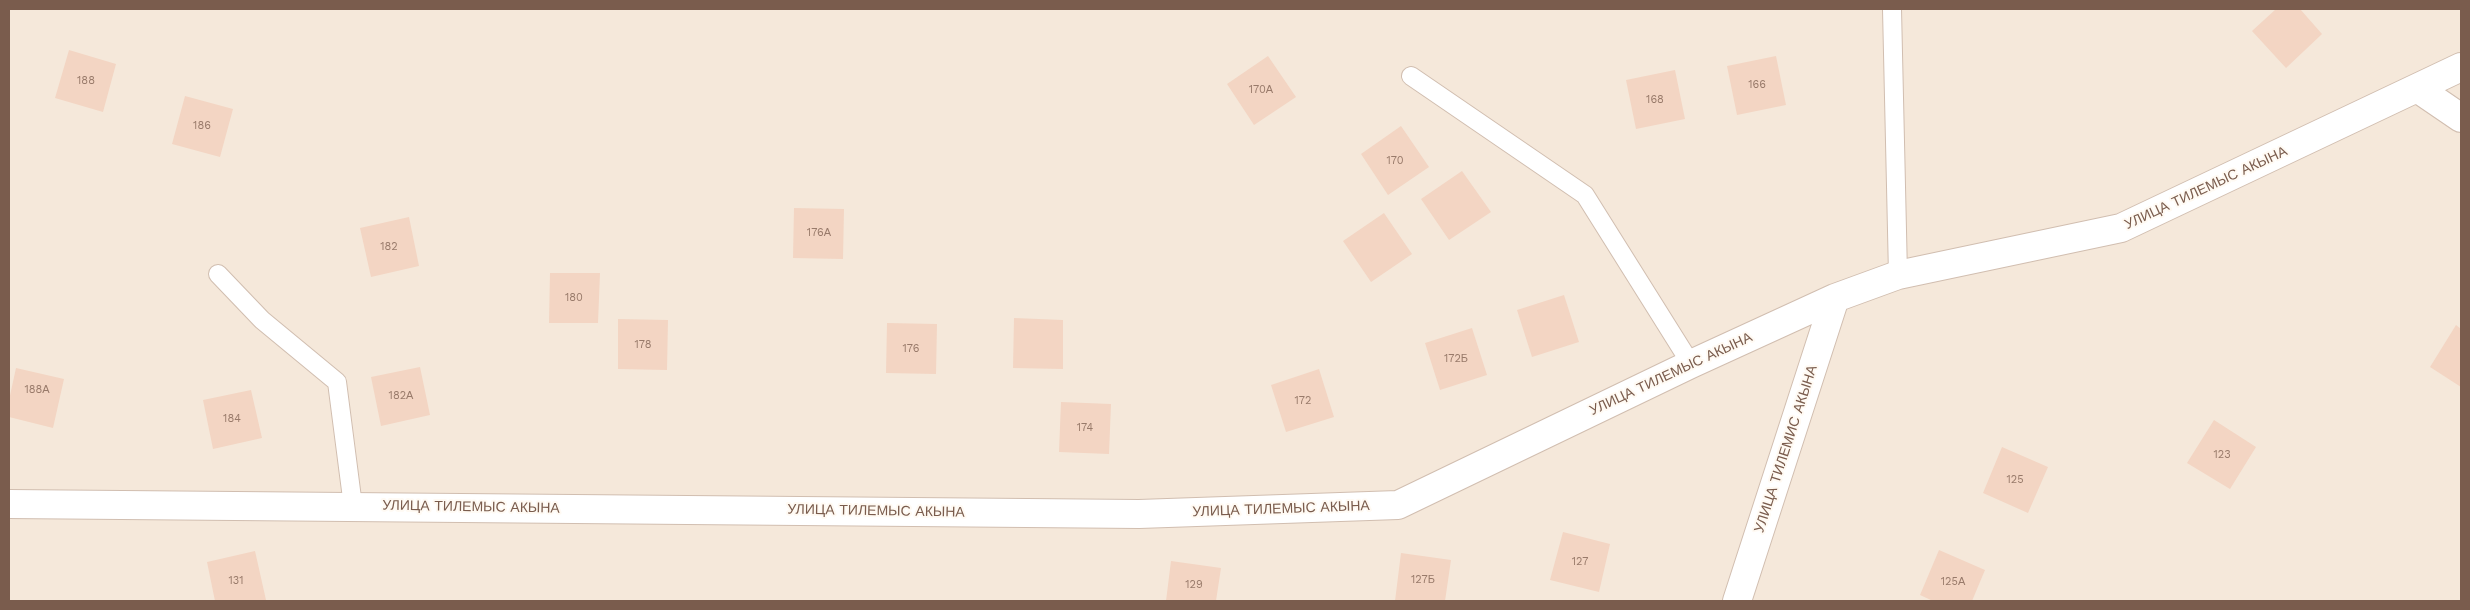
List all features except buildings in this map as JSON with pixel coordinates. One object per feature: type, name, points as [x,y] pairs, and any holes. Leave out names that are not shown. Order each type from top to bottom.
[{"type":"street","name":"УЛИЦА ТИЛЕМЫС АКЫНА","points":[[9,504],[1139,514],[1398,506],[1691,364],[1835,298],[1898,275],[2121,228],[2461,67]]},
{"type":"street","points":[[2417,88],[2461,118]]},
{"type":"street","name":"УЛИЦА ТИЛЕМИС АКЫНА","points":[[1738,601],[1835,298]]},
{"type":"lane","points":[[1892,9],[1898,275]]},
{"type":"lane","points":[[1411,76],[1585,195],[1691,364]]},
{"type":"lane","points":[[218,274],[262,320],[337,382],[353,506]]},
{"type":"shaded area","points":[[9,9],[2461,9],[2461,601],[9,601]]}]
